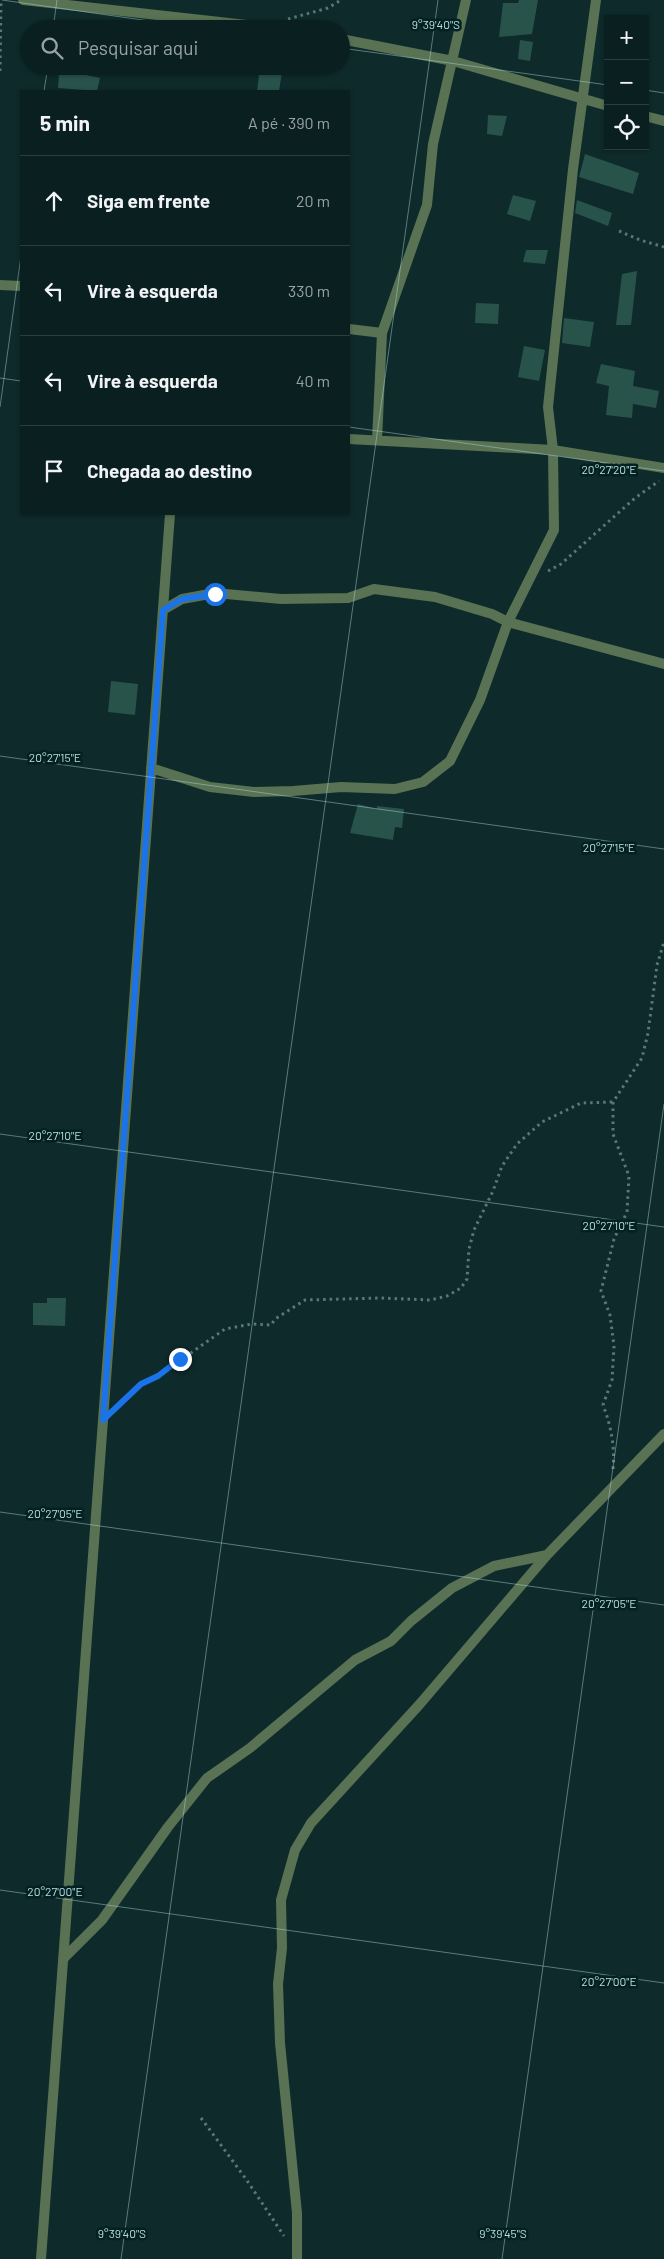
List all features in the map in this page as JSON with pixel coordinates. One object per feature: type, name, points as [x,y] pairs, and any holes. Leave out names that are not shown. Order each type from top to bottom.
[{"type":"street","points":[[23,0],[202,20]]},
{"type":"street","points":[[377,440],[382,334],[427,205],[433,144],[466,0]]},
{"type":"street","points":[[151,768],[210,787],[254,792],[341,787],[395,789],[423,782],[450,761],[480,700],[508,622],[554,530],[553,450],[548,407],[582,99],[596,0]]},
{"type":"street","points":[[350,41],[453,61],[604,105]]},
{"type":"street","points":[[649,117],[664,121]]},
{"type":"street","points":[[0,285],[20,286]]},
{"type":"street","points":[[350,329],[382,334]]},
{"type":"street","points":[[350,439],[553,450],[664,468]]},
{"type":"street","points":[[41,2259],[170,515]]},
{"type":"street","points":[[163,610],[182,599],[215,594],[281,600],[348,598],[374,588],[435,597],[492,614],[508,622],[664,664]]},
{"type":"street","points":[[298,2258],[297,2213],[280,2043],[278,1984],[282,1948],[281,1900],[295,1850],[311,1823],[419,1705],[546,1555],[664,1434]]},
{"type":"street","points":[[63,1959],[102,1920],[168,1827],[207,1778],[250,1748],[356,1660],[391,1641],[452,1588],[494,1566],[546,1555]]},
{"type":"path","points":[[0,71],[1,0]]},
{"type":"path","points":[[288,20],[328,8],[341,0]]},
{"type":"path","points":[[619,231],[664,247]]},
{"type":"path","points":[[527,584],[561,564],[635,498],[664,478]]},
{"type":"path","points":[[612,1487],[614,1451],[609,1421],[603,1405],[612,1380],[614,1346],[610,1315],[601,1291],[614,1239],[627,1212],[629,1176],[612,1134],[613,1102],[642,1058],[648,1033],[658,965],[664,942]]},
{"type":"path","points":[[103,1420],[141,1384],[158,1376],[225,1329],[252,1324],[271,1325],[275,1318],[305,1300],[380,1298],[430,1300],[447,1296],[462,1288],[467,1278],[474,1230],[493,1191],[502,1166],[517,1144],[542,1122],[581,1103],[613,1102]]},
{"type":"path","points":[[201,2118],[246,2179],[298,2258]]},
{"type":"building","points":[[519,0],[538,0],[532,34],[499,37],[503,3],[518,3]]},
{"type":"building","points":[[520,40],[533,42],[530,61],[518,59]]},
{"type":"building","points":[[59,75],[86,75],[100,78],[97,90],[58,88]]},
{"type":"building","points":[[259,75],[282,75],[279,90],[257,90]]},
{"type":"building","points":[[488,115],[507,116],[502,136],[487,134]]},
{"type":"building","points":[[585,154],[639,173],[633,194],[579,177]]},
{"type":"building","points":[[513,195],[536,201],[530,221],[507,214]]},
{"type":"building","points":[[577,200],[612,213],[608,226],[575,213]]},
{"type":"building","points":[[526,250],[548,250],[545,264],[523,262]]},
{"type":"building","points":[[637,271],[631,325],[616,325],[622,274]]},
{"type":"building","points":[[476,303],[499,304],[498,324],[475,323]]},
{"type":"building","points":[[564,318],[594,322],[590,347],[562,343]]},
{"type":"building","points":[[524,346],[545,350],[539,381],[518,377]]},
{"type":"building","points":[[601,364],[635,371],[633,386],[659,391],[656,408],[633,404],[632,418],[606,415],[609,386],[596,383]]},
{"type":"building","points":[[111,681],[138,684],[135,715],[108,712]]},
{"type":"building","points":[[358,804],[377,809],[377,806],[404,809],[402,828],[395,827],[393,840],[350,833]]},
{"type":"building","points":[[47,1298],[66,1298],[65,1326],[33,1325],[33,1303],[47,1303]]},
{"type":"route","points":[[180,1359],[158,1376],[141,1384],[103,1420],[163,610],[182,599],[215,594]]}]
